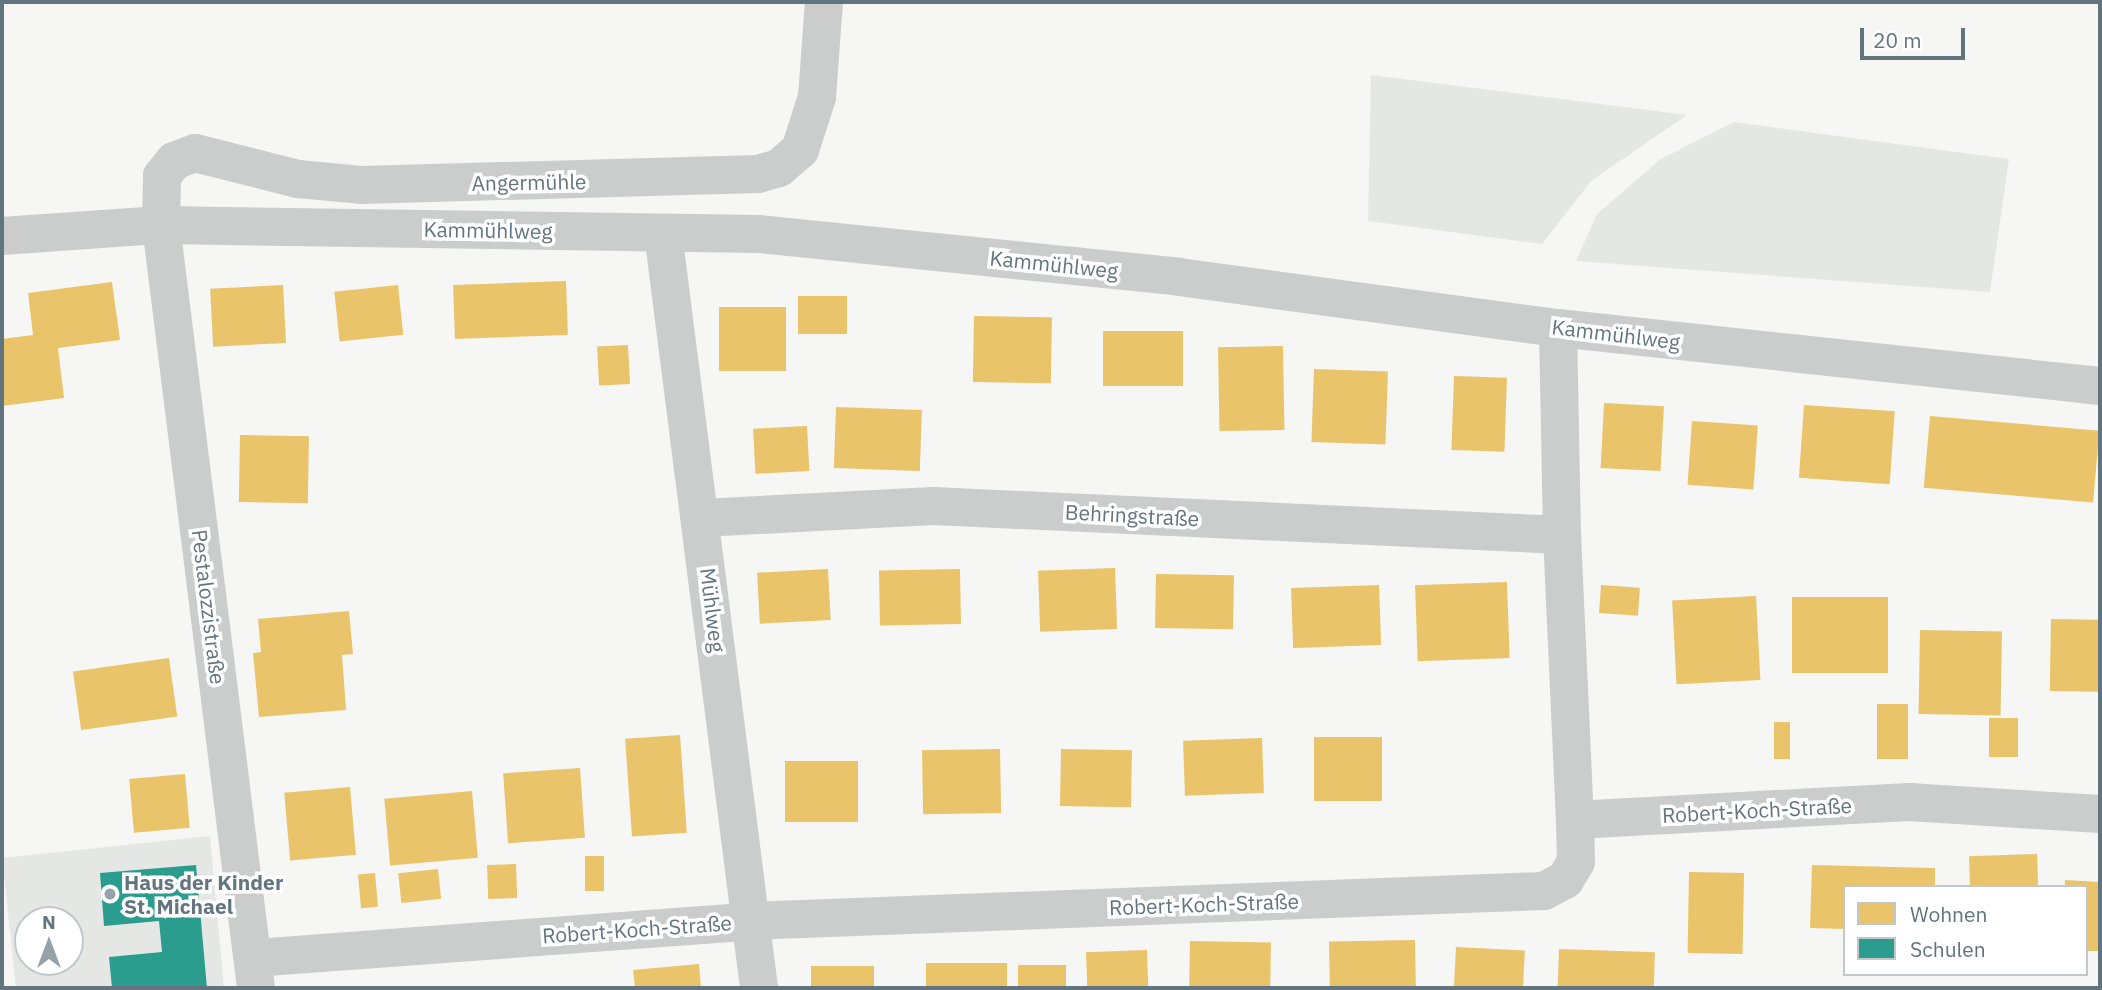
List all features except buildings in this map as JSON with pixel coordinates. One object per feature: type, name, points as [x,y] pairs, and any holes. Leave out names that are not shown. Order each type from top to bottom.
[{"type":"street","name":"Angermühle","points":[[160,225],[162,176],[174,161],[195,153],[298,179],[361,185],[719,178],[779,168],[800,149],[817,97],[824,2]]},
{"type":"street","name":"Kammühlweg","points":[[2,236],[160,225],[759,234],[1180,277],[1558,328],[2100,386]]},
{"type":"street","name":"Pestalozzistraße","points":[[160,225],[254,973]]},
{"type":"street","name":"Mühlweg","points":[[663,233],[702,518],[759,988]]},
{"type":"street","points":[[1558,328],[1562,536],[1575,820]]},
{"type":"street","name":"Behringstraße","points":[[702,518],[933,506],[1562,536]]},
{"type":"street","name":"Robert-Koch-Straße","points":[[254,973],[751,921],[1544,891],[1565,880],[1576,862],[1575,820],[1909,802],[2100,814]]},
{"type":"shaded area","points":[[1371,75],[1687,115],[1591,181],[1542,244],[1368,221]]},
{"type":"shaded area","points":[[1734,122],[2009,159],[1990,292],[1576,261],[1597,214],[1661,159]]},
{"type":"shaded area","name":"Haus der Kinder St. Michael","points":[[210,836],[224,988],[16,988],[15,976],[84,976],[84,906],[14,906],[14,969],[2,858]]},
{"type":"place","name":"Haus der Kinder St. Michael","points":[[110,894]]}]
